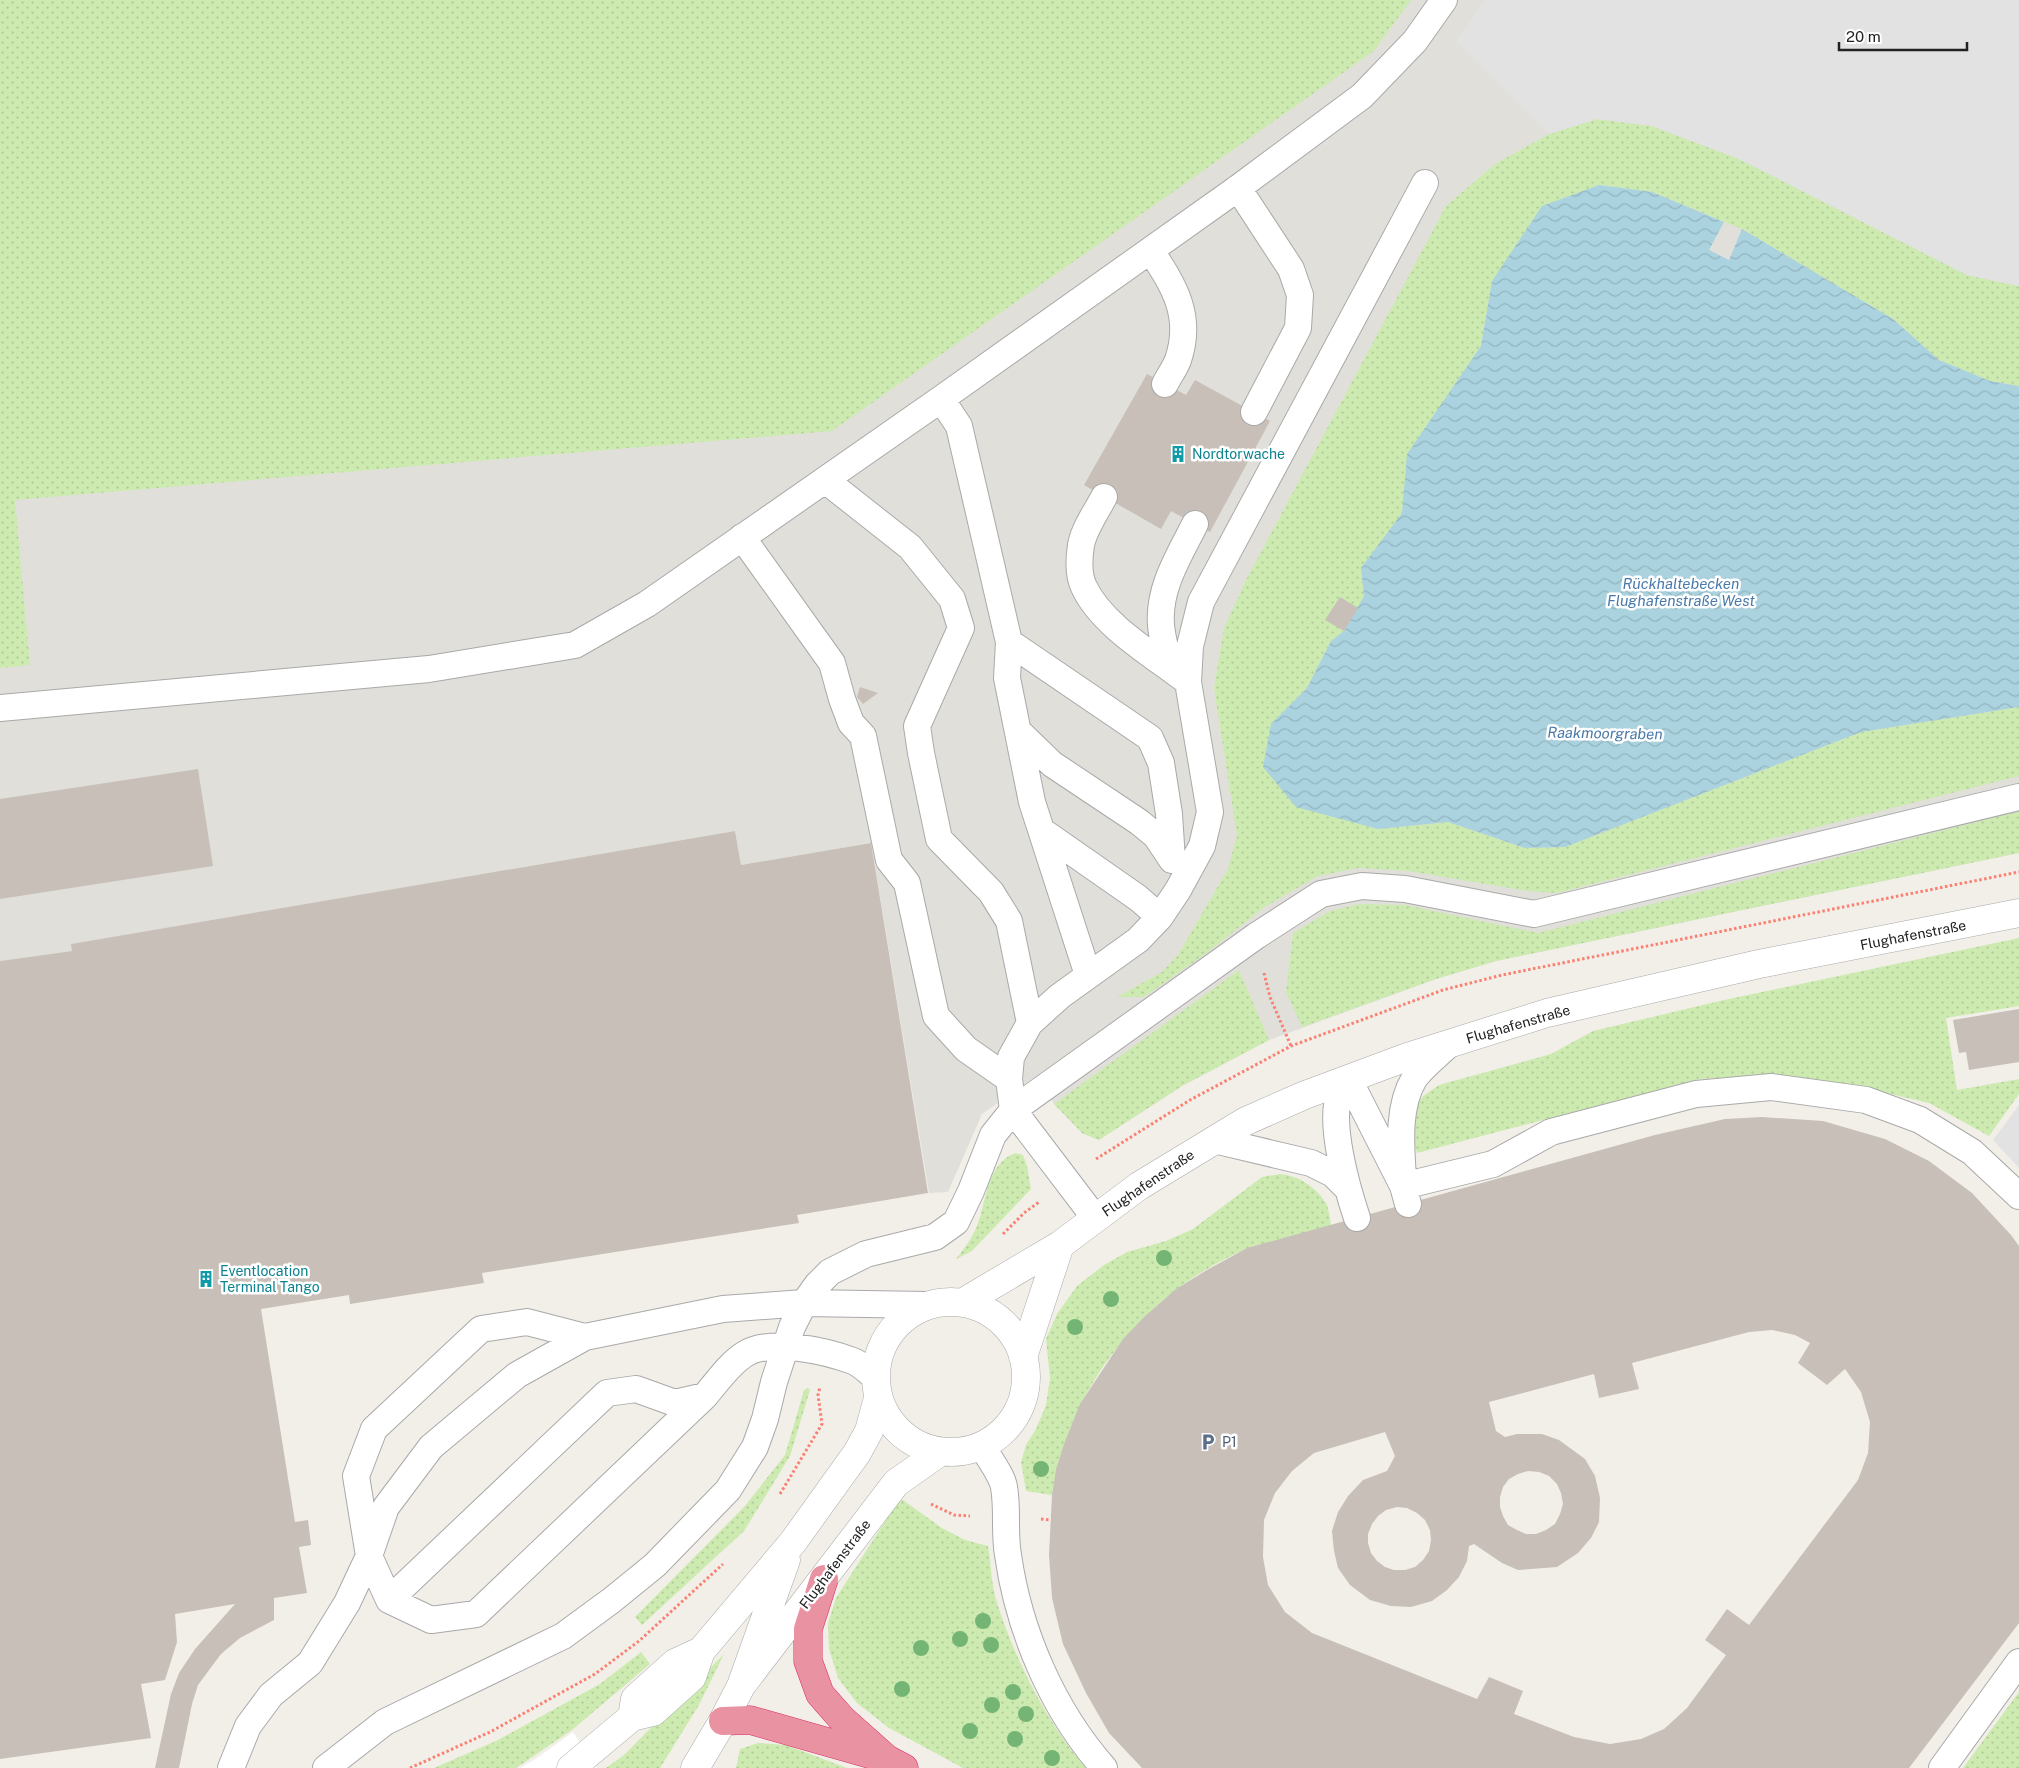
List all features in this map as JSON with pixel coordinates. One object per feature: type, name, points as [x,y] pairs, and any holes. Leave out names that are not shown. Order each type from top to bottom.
[{"type":"highway","points":[[824,1579],[808,1629],[808,1661],[820,1694],[842,1719],[895,1764]]},
{"type":"highway","points":[[724,1722],[750,1720],[895,1764]]},
{"type":"street","name":"Flughafenstraße","points":[[962,1302],[1060,1245],[1139,1186],[1246,1121],[1406,1057],[1547,1013],[1740,969],[2019,913]]},
{"type":"street","name":"Flughafenstraße","points":[[1024,1357],[1060,1245]]},
{"type":"street","name":"Flughafenstraße","points":[[579,1762],[632,1717],[653,1712],[692,1677],[701,1651],[793,1542],[857,1453],[869,1430],[876,1387],[877,1358],[884,1340],[895,1326],[910,1313],[927,1305],[944,1302],[962,1302],[978,1307],[993,1315],[1012,1334],[1024,1357],[1025,1392],[1019,1409],[1010,1424],[998,1436],[982,1446],[962,1452],[940,1452],[919,1446],[901,1434],[886,1418],[876,1387]]},
{"type":"street","name":"Flughafenstraße","points":[[741,1686],[896,1483],[940,1452]]},
{"type":"street","name":"Flughafenstraße","points":[[695,1768],[724,1722],[741,1686],[793,1542]]},
{"type":"lane","points":[[0,708],[429,669],[575,646],[647,604],[941,399],[1151,251],[1362,96],[1415,40],[1444,0]]},
{"type":"lane","points":[[1179,674],[1190,646],[1201,602],[1425,183]]},
{"type":"lane","points":[[1238,188],[1291,269],[1300,295],[1298,328],[1254,412]]},
{"type":"lane","points":[[1151,251],[1169,279],[1180,302],[1183,330],[1178,360],[1165,384]]},
{"type":"lane","points":[[941,399],[959,426],[1009,642],[1007,678],[1032,802],[1088,975]]},
{"type":"lane","points":[[825,480],[910,547],[952,599],[961,628],[917,726],[921,753],[939,839],[991,892],[1009,921],[1030,1023]]},
{"type":"lane","points":[[1104,497],[1081,544],[1079,567],[1083,587],[1099,609],[1128,638],[1179,674]]},
{"type":"lane","points":[[1096,1218],[1013,1110],[1009,1079],[1011,1057],[1030,1023],[1060,996],[1138,940],[1160,918],[1202,846],[1210,812],[1179,674],[1161,625],[1163,594],[1173,568],[1196,524]]},
{"type":"lane","points":[[742,537],[832,663],[851,723],[863,736],[889,860],[907,883],[936,1016],[966,1049],[1009,1079]]},
{"type":"lane","points":[[1009,642],[1150,738],[1161,764],[1169,814],[1172,860],[1178,890]]},
{"type":"lane","points":[[1018,731],[1052,764],[1139,822],[1156,836],[1172,860]]},
{"type":"lane","points":[[326,1768],[385,1722],[563,1636],[655,1565],[728,1490],[755,1447],[785,1346],[804,1303],[817,1285],[830,1272],[866,1254],[935,1237],[956,1222],[971,1191],[993,1135],[1013,1110],[1256,936],[1321,894],[1362,886],[1404,889],[1534,914],[2019,797]]},
{"type":"lane","points":[[1042,831],[1138,898],[1160,918]]},
{"type":"lane","points":[[1406,1195],[1400,1128],[1406,1103],[1414,1079],[1450,1044]]},
{"type":"lane","points":[[1357,1218],[1347,1188],[1335,1118],[1340,1092],[1349,1080],[1406,1195]]},
{"type":"lane","points":[[1406,1195],[1493,1164],[1551,1132],[1696,1094],[1771,1087],[1866,1100],[1920,1120],[1972,1152],[2019,1196]]},
{"type":"lane","points":[[1214,1140],[1311,1163],[1332,1174],[1347,1188]]},
{"type":"lane","points":[[231,1768],[248,1726],[271,1696],[310,1663],[347,1603],[369,1556],[386,1507],[432,1448],[518,1375],[585,1337],[723,1309],[804,1303],[927,1305]]},
{"type":"lane","points":[[585,1337],[526,1322],[481,1329],[374,1429],[356,1476],[369,1556],[389,1600],[431,1620],[476,1614],[705,1396],[732,1364],[745,1354],[762,1346],[785,1346],[855,1362],[876,1387]]},
{"type":"lane","points":[[389,1600],[607,1393],[636,1389],[676,1403],[705,1396]]},
{"type":"lane","points":[[982,1446],[1004,1485],[1008,1555],[1020,1609],[1038,1662],[1062,1710],[1088,1750],[1104,1768]]},
{"type":"lane","points":[[1942,1768],[2019,1662]]},
{"type":"path","points":[[1256,936],[1270,997],[1291,1046]]},
{"type":"shaded area","points":[[0,0],[2019,0],[2019,853],[1496,961],[1436,979],[1269,1040],[1182,1086],[1099,1140],[1082,1133],[1054,1104],[1035,1077],[982,1114],[948,1192],[929,1193],[871,843],[741,865],[735,831],[72,944],[72,951],[0,961]]},
{"type":"shaded area","points":[[1484,0],[2019,0],[2019,286],[1967,275],[1739,159],[1652,126],[1597,119],[1549,134],[1456,41]]},
{"type":"shaded area","points":[[2019,1105],[2019,1168],[1993,1140]]},
{"type":"green space","points":[[0,0],[1411,0],[1374,51],[832,431],[15,500],[30,665],[0,668]]},
{"type":"green space","points":[[1597,119],[1652,126],[1739,159],[1967,275],[2019,286],[2019,386],[1990,381],[1939,360],[1893,319],[1742,229],[1652,192],[1599,185],[1492,281],[1481,346],[1408,454],[1402,514],[1361,568],[1364,596],[1344,631],[1331,641],[1307,688],[1271,724],[1378,829],[1448,822],[1525,848],[1565,847],[1861,732],[2019,707],[2019,776],[1557,893],[1527,891],[1408,871],[1358,868],[1318,876],[1263,908],[1208,952],[1144,997],[1117,997],[1162,972],[1178,955],[1228,869],[1237,835],[1214,688],[1224,628],[1246,580],[1446,206],[1495,164],[1549,134]]},
{"type":"green space","points":[[2019,811],[2019,853],[1496,961],[1436,979],[1302,1027],[1286,992],[1293,933],[1330,911],[1359,904],[1405,905],[1538,933]]},
{"type":"green space","points":[[2019,938],[2019,1006],[1946,1018],[1957,1090],[2019,1079],[2019,1094],[1989,1136],[1929,1103],[1869,1089],[1770,1075],[1700,1079],[1417,1153],[1410,1129],[1412,1113],[1423,1096],[1439,1085],[1551,1054],[1593,1031],[1724,1000]]},
{"type":"green space","points":[[1239,970],[1269,1040],[1182,1086],[1099,1140],[1082,1133],[1054,1104]]},
{"type":"green space","points":[[1015,1153],[1023,1155],[1031,1189],[972,1251],[956,1259],[973,1235],[989,1184],[998,1166]]},
{"type":"green space","points":[[1280,1174],[1294,1177],[1306,1183],[1322,1197],[1327,1205],[1331,1226],[1246,1249],[1209,1268],[1175,1291],[1145,1317],[1118,1347],[1094,1380],[1076,1416],[1061,1455],[1052,1495],[1026,1491],[1021,1462],[1026,1445],[1036,1429],[1046,1405],[1050,1378],[1046,1339],[1057,1314],[1077,1286],[1104,1265],[1127,1252],[1166,1241],[1193,1229],[1262,1177]]},
{"type":"green space","points":[[808,1388],[810,1390],[790,1456],[744,1531],[642,1625],[635,1617],[745,1506],[785,1455],[804,1390]]},
{"type":"green space","points":[[900,1498],[942,1528],[965,1540],[988,1546],[996,1599],[1011,1643],[1045,1710],[1072,1751],[1086,1768],[963,1768],[889,1728],[857,1703],[838,1678],[829,1649],[828,1623],[836,1598]]},
{"type":"green space","points":[[641,1652],[650,1664],[572,1730],[516,1768],[434,1768],[496,1741],[600,1684]]},
{"type":"green space","points":[[724,1654],[699,1705],[660,1768],[606,1768],[624,1755]]},
{"type":"green space","points":[[2019,1692],[2019,1768],[1963,1768]]},
{"type":"green space","points":[[758,1743],[786,1745],[847,1768],[736,1768],[740,1749]]},
{"type":"water","name":"Rückhaltebecken Flughafenstraße West","points":[[1599,185],[1652,192],[1724,222],[1709,250],[1729,260],[1742,229],[1893,319],[1939,360],[1990,381],[2019,386],[2019,707],[1861,732],[1565,847],[1525,848],[1448,822],[1378,829],[1296,807],[1263,767],[1271,724],[1307,688],[1331,641],[1344,631],[1364,596],[1361,568],[1402,513],[1407,454],[1481,346],[1492,281],[1542,206]]},
{"type":"pier","points":[[573,1732],[597,1768],[520,1768],[537,1758]]},
{"type":"building","points":[[1147,374],[1186,395],[1195,380],[1270,421],[1210,532],[1171,511],[1161,529],[1084,485]]},
{"type":"building","points":[[1340,597],[1358,608],[1344,631],[1325,620]]},
{"type":"building","points":[[860,687],[878,693],[863,704],[857,697]]},
{"type":"building","points":[[198,769],[213,866],[0,899],[0,799]]},
{"type":"building","name":"Eventlocation Terminal Tango","points":[[735,831],[741,865],[871,843],[928,1193],[797,1215],[799,1223],[482,1273],[484,1283],[350,1304],[349,1295],[261,1309],[295,1522],[308,1520],[311,1545],[299,1547],[307,1593],[274,1598],[274,1620],[240,1638],[221,1654],[198,1685],[192,1704],[179,1768],[155,1768],[171,1694],[179,1673],[195,1649],[235,1604],[175,1614],[177,1642],[165,1680],[141,1684],[151,1738],[0,1759],[0,961],[72,951],[71,944]]},
{"type":"building","points":[[2019,1009],[2019,1062],[1969,1070],[1966,1052],[1959,1053],[1953,1020]]},
{"type":"building","name":"P1","points":[[1762,1117],[1823,1121],[1885,1139],[1929,1161],[1972,1193],[2019,1246],[2019,1623],[1909,1768],[1142,1768],[1109,1733],[1086,1693],[1063,1644],[1052,1598],[1049,1555],[1052,1495],[1056,1470],[1064,1444],[1080,1404],[1123,1339],[1144,1317],[1176,1289],[1247,1248],[1655,1135],[1725,1119]],"holes":[[[1772,1330],[1795,1335],[1810,1343],[1798,1363],[1827,1385],[1845,1369],[1861,1392],[1870,1422],[1868,1453],[1858,1480],[1749,1625],[1727,1609],[1705,1640],[1726,1655],[1687,1708],[1664,1729],[1641,1739],[1610,1744],[1574,1737],[1514,1714],[1523,1691],[1489,1677],[1477,1699],[1312,1633],[1285,1612],[1268,1585],[1263,1557],[1264,1520],[1275,1493],[1292,1471],[1314,1453],[1385,1432],[1395,1456],[1387,1471],[1363,1480],[1348,1496],[1338,1512],[1332,1531],[1338,1568],[1350,1585],[1370,1600],[1391,1606],[1411,1607],[1432,1601],[1447,1590],[1459,1577],[1467,1561],[1469,1546],[1474,1544],[1502,1563],[1518,1570],[1557,1567],[1578,1553],[1591,1538],[1599,1522],[1600,1498],[1595,1476],[1585,1459],[1559,1440],[1542,1434],[1517,1434],[1505,1437],[1496,1431],[1489,1402],[1594,1374],[1599,1398],[1639,1389],[1632,1363],[1749,1332]],[[1528,1471],[1539,1472],[1549,1476],[1557,1484],[1563,1504],[1555,1524],[1536,1534],[1526,1534],[1508,1525],[1500,1507],[1503,1487],[1509,1479]],[[1397,1507],[1407,1508],[1425,1520],[1430,1530],[1429,1551],[1415,1567],[1405,1570],[1394,1570],[1385,1567],[1371,1553],[1368,1534],[1372,1524],[1386,1510]]]},
{"type":"place","name":"Nordtorwache","points":[[1178,454]]},
{"type":"place","name":"Eventlocation Terminal Tango","points":[[206,1279]]},
{"type":"place","name":"P1","points":[[1208,1442]]},
{"type":"water label","name":"Raakmoorgraben","points":[[1605,733]]}]
